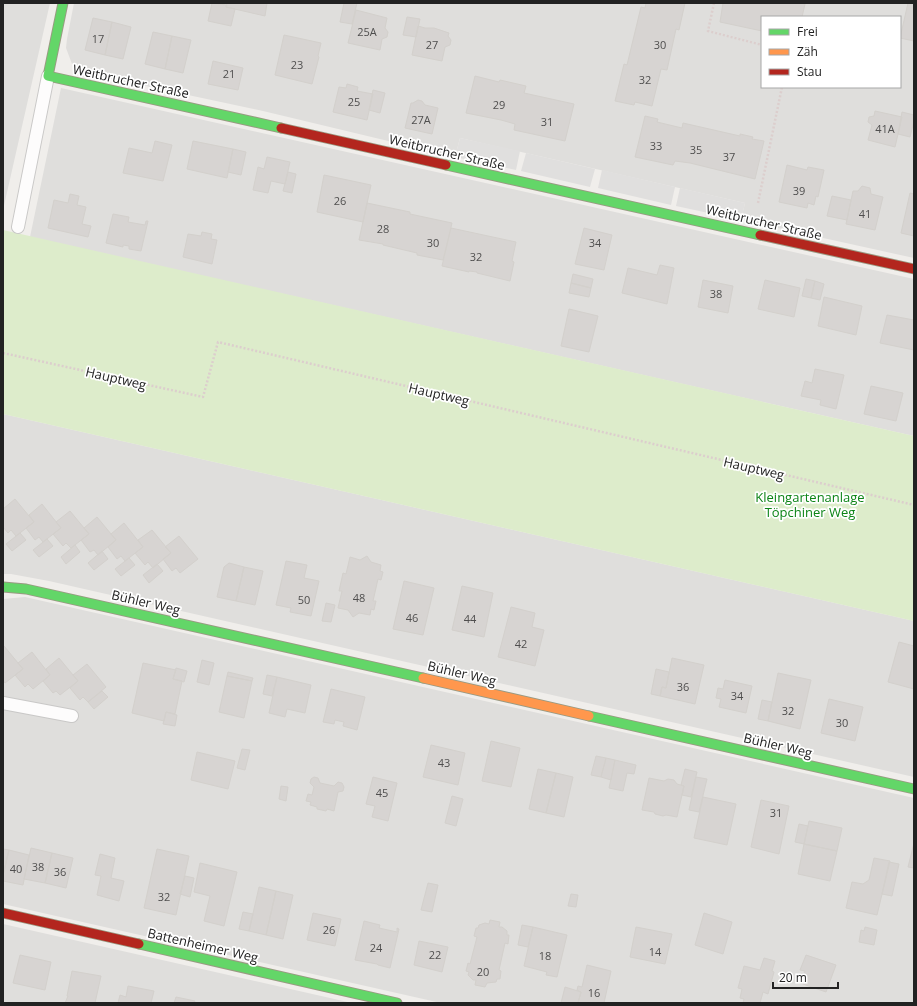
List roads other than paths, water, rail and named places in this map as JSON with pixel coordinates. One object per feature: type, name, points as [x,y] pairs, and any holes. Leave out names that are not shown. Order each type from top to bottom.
[{"type":"street","points":[[48,76],[63,3]]},
{"type":"street","name":"Weitbrucher Straße","points":[[48,76],[914,270]]},
{"type":"street","name":"Bühler Weg","points":[[3,587],[26,588],[914,789]]},
{"type":"street","name":"Battenheimer Weg","points":[[3,913],[397,1003]]},
{"type":"lane","points":[[18,227],[48,76]]},
{"type":"lane","points":[[3,703],[72,716]]},
{"type":"park label","name":"Kleingartenanlage Töpchiner Weg","points":[[810,504]]}]
